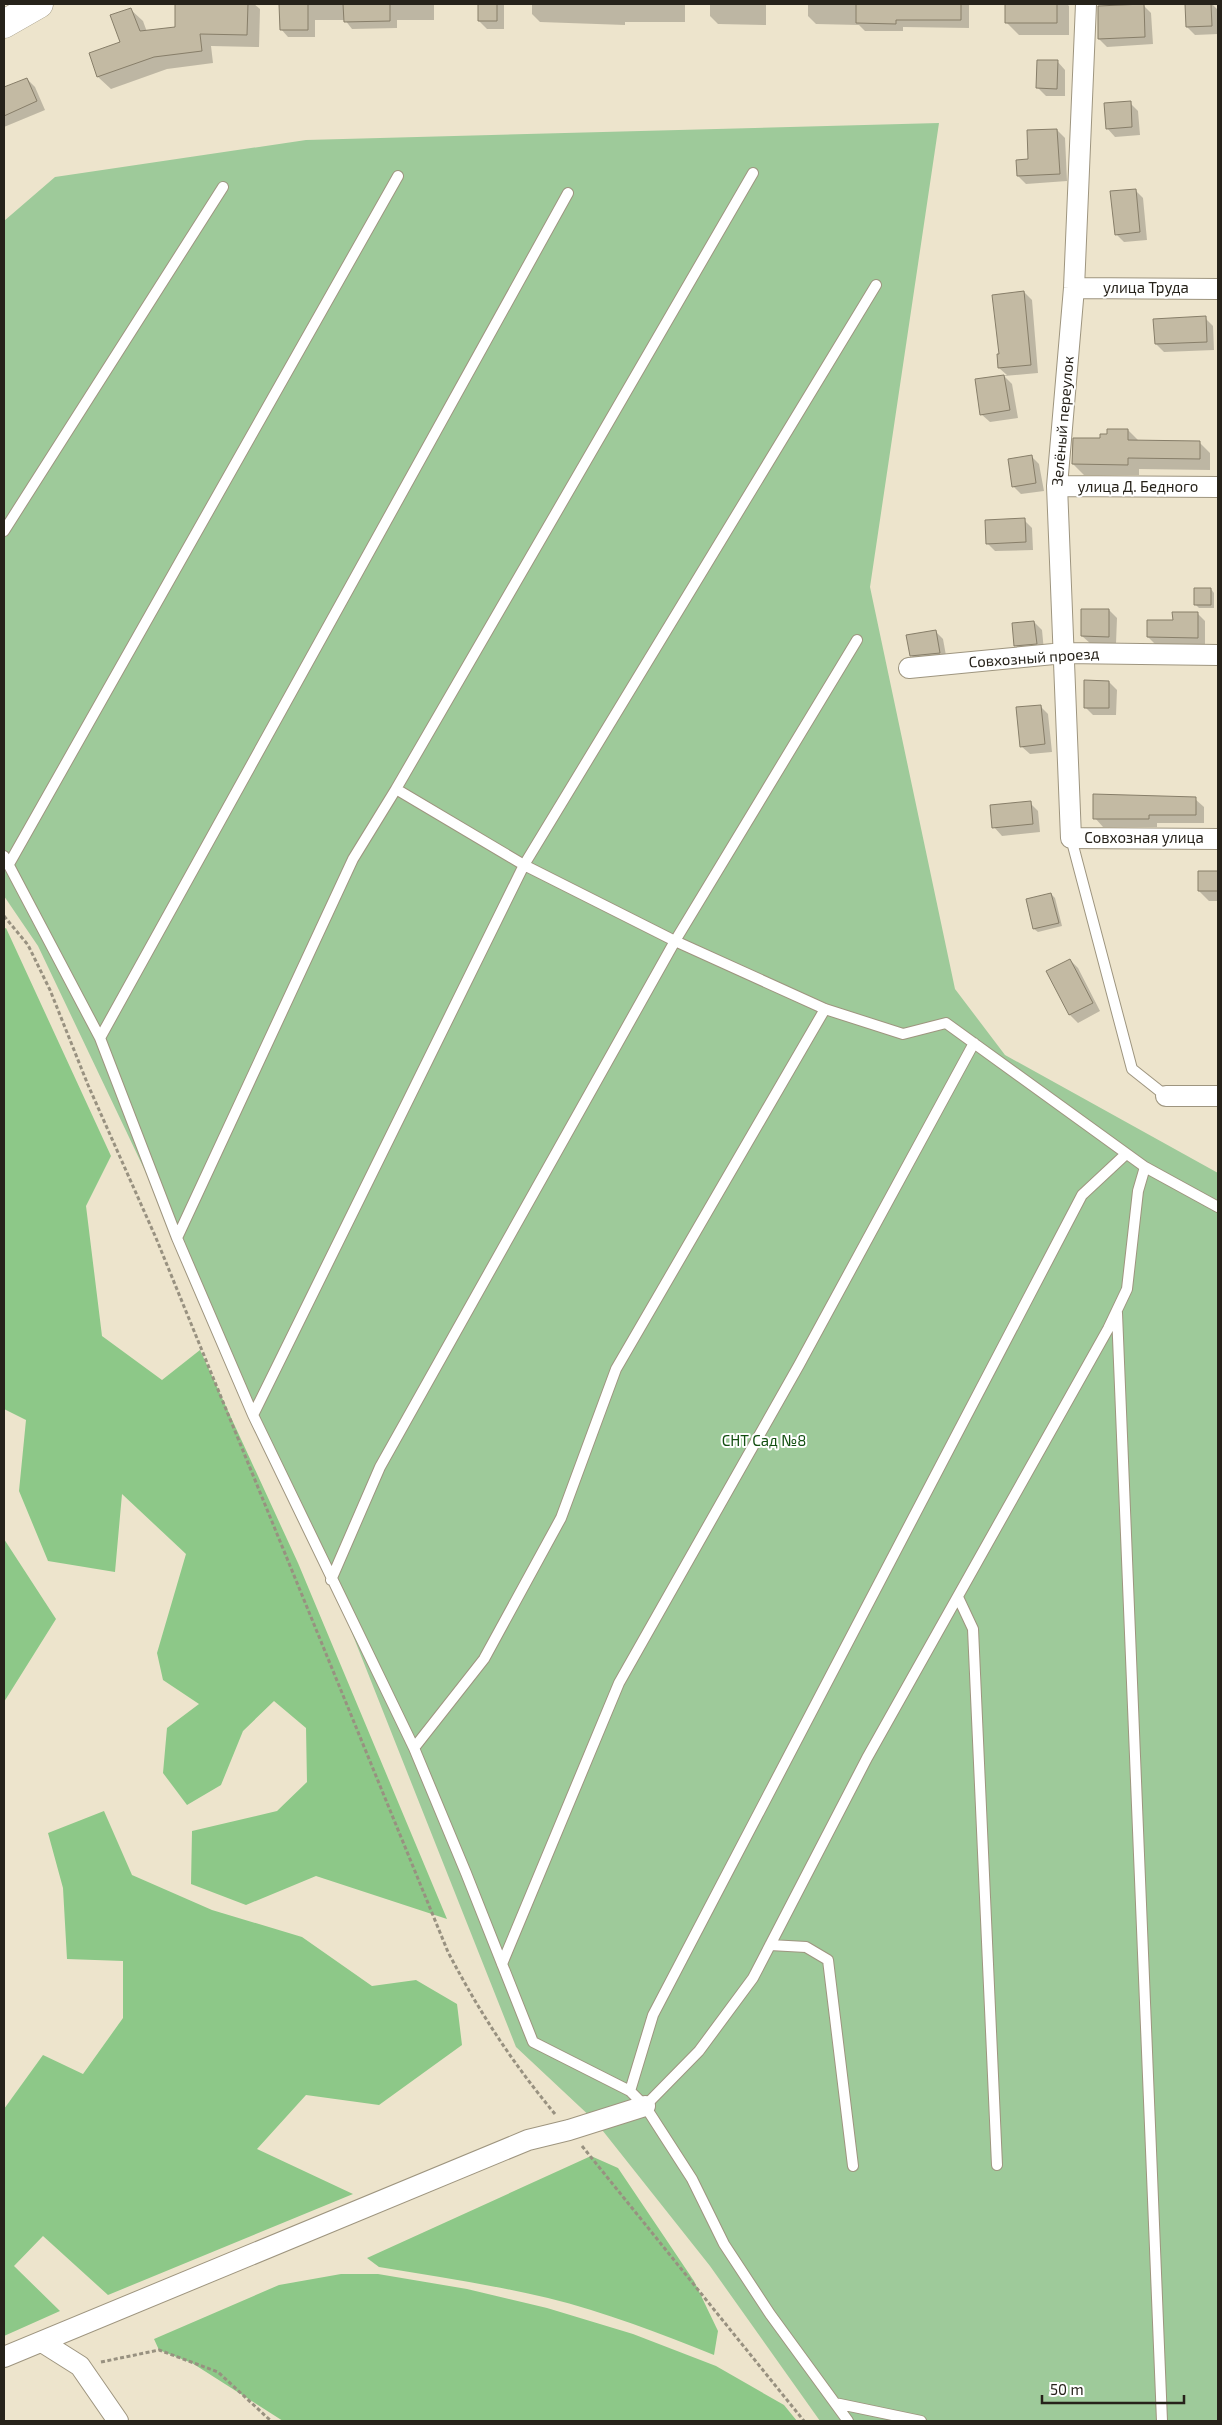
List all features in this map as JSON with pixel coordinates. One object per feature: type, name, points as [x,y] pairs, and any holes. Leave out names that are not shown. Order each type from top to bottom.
[{"type":"main road","points":[[4,24],[39,4]]},
{"type":"street","name":"Зелёный переулок","points":[[1070,838],[1057,486],[1074,288],[1086,4]]},
{"type":"street","name":"улица Труда","points":[[1074,288],[1218,289]]},
{"type":"street","name":"улица Д. Бедного","points":[[1057,486],[1218,487]]},
{"type":"street","name":"Совхозный проезд","points":[[909,668],[1064,653],[1218,655]]},
{"type":"street","name":"Совхозная улица","points":[[1070,838],[1218,839]]},
{"type":"street","points":[[1166,1096],[1218,1096]]},
{"type":"street","points":[[4,2357],[528,2140],[569,2130],[645,2106]]},
{"type":"street","points":[[42,2342],[80,2366],[118,2421]]},
{"type":"lane","points":[[177,1238],[353,859],[396,789],[753,173]]},
{"type":"lane","points":[[398,176],[6,860],[100,1038],[177,1238],[253,1415],[331,1580],[414,1748],[532,2042],[630,2090],[645,2106],[692,2179],[724,2244],[770,2314],[848,2421]]},
{"type":"lane","points":[[4,531],[223,187]]},
{"type":"lane","points":[[100,1038],[568,193]]},
{"type":"lane","points":[[253,1415],[524,865],[876,285]]},
{"type":"lane","points":[[331,1580],[380,1467],[675,941],[857,640]]},
{"type":"lane","points":[[396,789],[524,865],[675,941],[826,1009],[903,1034],[946,1023],[1145,1167],[1218,1207]]},
{"type":"lane","points":[[1070,838],[1132,1069],[1166,1096]]},
{"type":"lane","points":[[414,1748],[484,1659],[561,1518],[616,1368],[826,1009]]},
{"type":"lane","points":[[502,1964],[619,1683],[799,1365],[974,1044]]},
{"type":"lane","points":[[630,2090],[653,2014],[1082,1195],[1126,1154]]},
{"type":"lane","points":[[645,2106],[699,2051],[753,1978],[867,1758],[1117,1310],[1127,1289],[1138,1191],[1145,1167]]},
{"type":"lane","points":[[1117,1310],[1162,2421]]},
{"type":"lane","points":[[958,1597],[973,1629],[997,2165]]},
{"type":"lane","points":[[770,1945],[806,1947],[828,1960],[853,2166]]},
{"type":"lane","points":[[835,2403],[921,2421]]},
{"type":"path","points":[[4,916],[28,945],[50,990],[88,1085],[156,1238],[448,1952],[480,2011],[520,2072],[804,2421]]},
{"type":"path","points":[[80,2366],[159,2350],[218,2372],[271,2421]]},
{"type":"green space","name":"СНТ Сад №8","points":[[939,123],[870,587],[955,989],[1005,1055],[1218,1173],[1218,2421],[820,2421],[710,2266],[595,2121],[516,2047],[331,1580],[177,1238],[38,946],[4,896],[4,221],[55,177],[306,140]]},
{"type":"green space","points":[[6,928],[111,1156],[86,1206],[102,1336],[162,1380],[200,1350],[298,1563],[447,1919],[316,1876],[246,1905],[191,1884],[192,1831],[277,1811],[307,1782],[306,1728],[274,1701],[243,1731],[221,1785],[187,1805],[163,1773],[167,1728],[199,1704],[163,1680],[157,1653],[186,1554],[122,1494],[115,1572],[48,1561],[19,1491],[26,1420],[4,1409],[4,929]]},
{"type":"green space","points":[[4,1539],[56,1619],[4,1702]]},
{"type":"green space","points":[[104,1811],[132,1875],[212,1910],[302,1937],[372,1986],[416,1980],[457,2004],[462,2045],[379,2105],[306,2095],[257,2149],[353,2194],[108,2295],[43,2236],[14,2266],[60,2311],[4,2336],[4,2109],[43,2055],[83,2074],[123,2018],[123,1961],[67,1959],[63,1888],[48,1833]]},
{"type":"green space","points":[[591,2156],[618,2168],[694,2281],[718,2331],[714,2355],[632,2324],[548,2298],[379,2267],[367,2258]]},
{"type":"green space","points":[[341,2274],[378,2274],[467,2289],[547,2308],[633,2334],[716,2366],[784,2405],[797,2421],[283,2421],[192,2363],[159,2350],[154,2339],[279,2285]]},
{"type":"building","points":[[175,4],[248,4],[247,35],[200,34],[202,51],[154,57],[97,77],[89,53],[120,42],[110,15],[131,8],[140,31],[175,27]]},
{"type":"building","points":[[279,4],[308,4],[308,30],[280,30]]},
{"type":"building","points":[[343,4],[390,4],[390,21],[344,22]]},
{"type":"building","points":[[478,4],[497,4],[497,21],[478,21]]},
{"type":"building","points":[[856,4],[961,4],[961,20],[896,20],[896,24],[856,23]]},
{"type":"building","points":[[1005,4],[1057,4],[1057,23],[1005,23]]},
{"type":"building","points":[[1144,4],[1145,37],[1098,39],[1098,6]]},
{"type":"building","points":[[1185,4],[1211,4],[1212,26],[1186,27]]},
{"type":"building","points":[[1037,60],[1058,60],[1057,89],[1036,88]]},
{"type":"building","points":[[27,78],[37,101],[4,116],[4,87]]},
{"type":"building","points":[[1131,101],[1132,127],[1106,129],[1104,103]]},
{"type":"building","points":[[1057,129],[1060,174],[1017,176],[1016,160],[1028,159],[1027,130]]},
{"type":"building","points":[[1136,189],[1140,232],[1115,235],[1110,191]]},
{"type":"building","points":[[1024,291],[1031,365],[998,368],[997,354],[999,354],[992,295]]},
{"type":"building","points":[[1206,316],[1207,342],[1155,344],[1153,319]]},
{"type":"building","points":[[1004,375],[1010,410],[980,415],[975,379]]},
{"type":"building","points":[[1107,429],[1128,429],[1128,440],[1200,441],[1200,459],[1128,458],[1128,465],[1072,464],[1073,438],[1100,438],[1100,434],[1107,434]]},
{"type":"building","points":[[1032,455],[1036,483],[1012,487],[1008,459]]},
{"type":"building","points":[[1025,518],[1026,542],[986,544],[985,520]]},
{"type":"building","points":[[1194,588],[1211,588],[1211,605],[1194,605]]},
{"type":"building","points":[[1081,609],[1109,609],[1109,637],[1081,636]]},
{"type":"building","points":[[1172,612],[1198,612],[1198,638],[1147,637],[1147,620],[1173,620]]},
{"type":"building","points":[[1034,621],[1037,644],[1014,646],[1012,623]]},
{"type":"building","points":[[936,630],[940,653],[910,656],[906,635]]},
{"type":"building","points":[[1084,680],[1109,681],[1109,708],[1084,708]]},
{"type":"building","points":[[1041,705],[1045,744],[1020,747],[1016,707]]},
{"type":"building","points":[[1093,794],[1196,797],[1196,815],[1149,815],[1149,819],[1093,819]]},
{"type":"building","points":[[1031,801],[1033,824],[992,828],[990,805]]},
{"type":"building","points":[[1198,871],[1218,871],[1218,891],[1198,891]]},
{"type":"building","points":[[1051,893],[1059,923],[1033,929],[1026,899]]},
{"type":"building","points":[[1070,959],[1093,1003],[1069,1015],[1046,971]]}]
